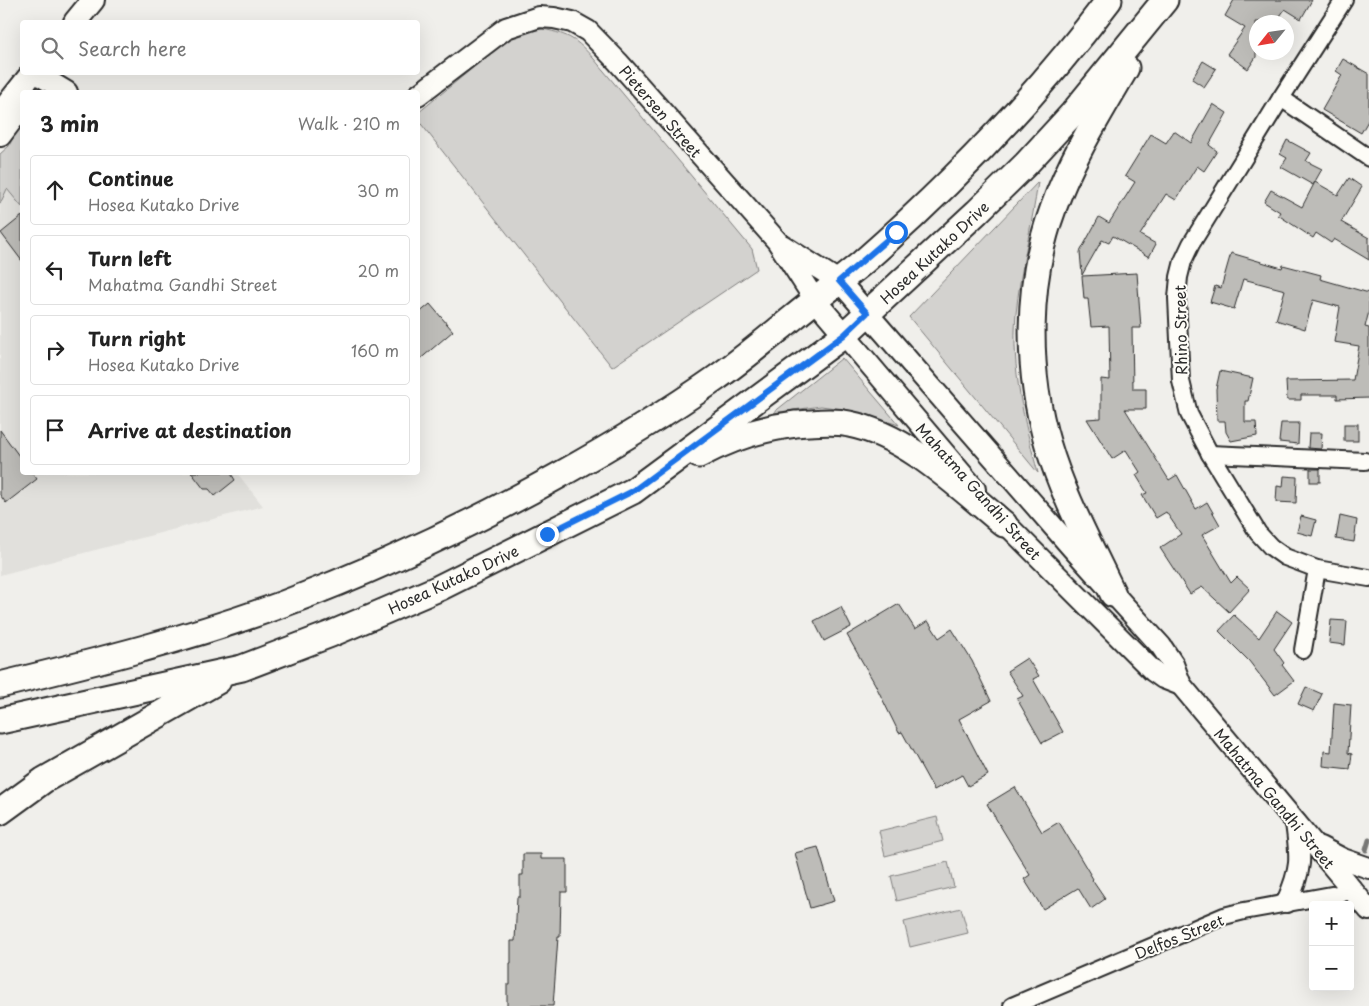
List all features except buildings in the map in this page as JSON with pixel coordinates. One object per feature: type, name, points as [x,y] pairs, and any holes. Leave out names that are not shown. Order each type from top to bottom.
[{"type":"main road","points":[[77,20],[94,0]]},
{"type":"main road","points":[[0,685],[62,670],[208,629],[283,604],[431,542],[509,503],[612,446],[716,379],[839,281],[896,232],[1001,128],[1057,64],[1109,0]]},
{"type":"main road","points":[[1113,594],[1062,486],[1048,444],[1036,387],[1031,324],[1044,236],[1052,209],[1089,130],[1166,0]]},
{"type":"main road","name":"Hosea Kutako Drive","points":[[0,722],[242,668],[330,634],[439,588],[633,491],[844,335],[1026,164],[1073,113],[1166,0]]},
{"type":"main road","points":[[25,90],[38,78]]},
{"type":"main road","points":[[0,114],[20,95]]},
{"type":"main road","points":[[0,135],[20,109]]},
{"type":"main road","points":[[633,491],[718,445],[773,427],[826,422],[848,423],[872,430],[905,446],[1004,524]]},
{"type":"main road","points":[[0,812],[44,780],[242,668]]},
{"type":"street","name":"Rhino Street","points":[[1344,0],[1191,244],[1183,260],[1177,298],[1181,381],[1188,414],[1258,533],[1271,547],[1285,557],[1317,569],[1369,578]]},
{"type":"street","name":"Pietersen Street","points":[[420,93],[489,39],[506,28],[539,17],[572,22],[588,31],[618,62],[777,241],[814,300]]},
{"type":"street","points":[[38,78],[63,90]]},
{"type":"street","points":[[1282,98],[1369,158]]},
{"type":"street","name":"Pietersen Street","points":[[777,241],[839,281]]},
{"type":"street","name":"Mahatma Gandhi Street","points":[[839,281],[1160,646],[1174,664],[1181,685],[1313,844],[1361,890],[1369,910]]},
{"type":"street","name":"Mahatma Gandhi Street","points":[[814,300],[1004,524],[1153,672],[1181,685]]},
{"type":"street","points":[[1210,454],[1365,460]]},
{"type":"street","points":[[1303,650],[1317,569]]},
{"type":"street","points":[[1287,902],[1300,866],[1296,823]]},
{"type":"street","points":[[1313,844],[1343,859],[1369,868]]},
{"type":"street","name":"Delfos Street","points":[[1012,1006],[1224,916],[1287,902],[1361,890]]},
{"type":"shaded area","points":[[543,29],[560,33],[572,39],[594,59],[752,249],[757,269],[612,367],[420,123],[420,111],[509,38],[529,31]]},
{"type":"shaded area","points":[[20,123],[20,205],[7,189],[0,204],[0,154],[9,146]]},
{"type":"shaded area","points":[[1038,182],[1020,281],[1016,314],[1015,354],[1020,395],[1038,473],[909,317]]},
{"type":"shaded area","points":[[7,188],[20,204],[20,475],[239,475],[263,506],[0,575],[0,203]]},
{"type":"shaded area","points":[[842,358],[899,425],[850,410],[821,406],[773,413]]},
{"type":"shaded area","points":[[937,817],[943,841],[885,856],[879,831]]},
{"type":"shaded area","points":[[948,862],[954,887],[897,901],[891,876]]},
{"type":"shaded area","points":[[961,908],[968,933],[910,947],[904,922]]},
{"type":"waterway","points":[[1366,850],[1369,840]]},
{"type":"route","points":[[547,534],[633,491],[844,335],[867,313],[839,281],[896,232]]}]
